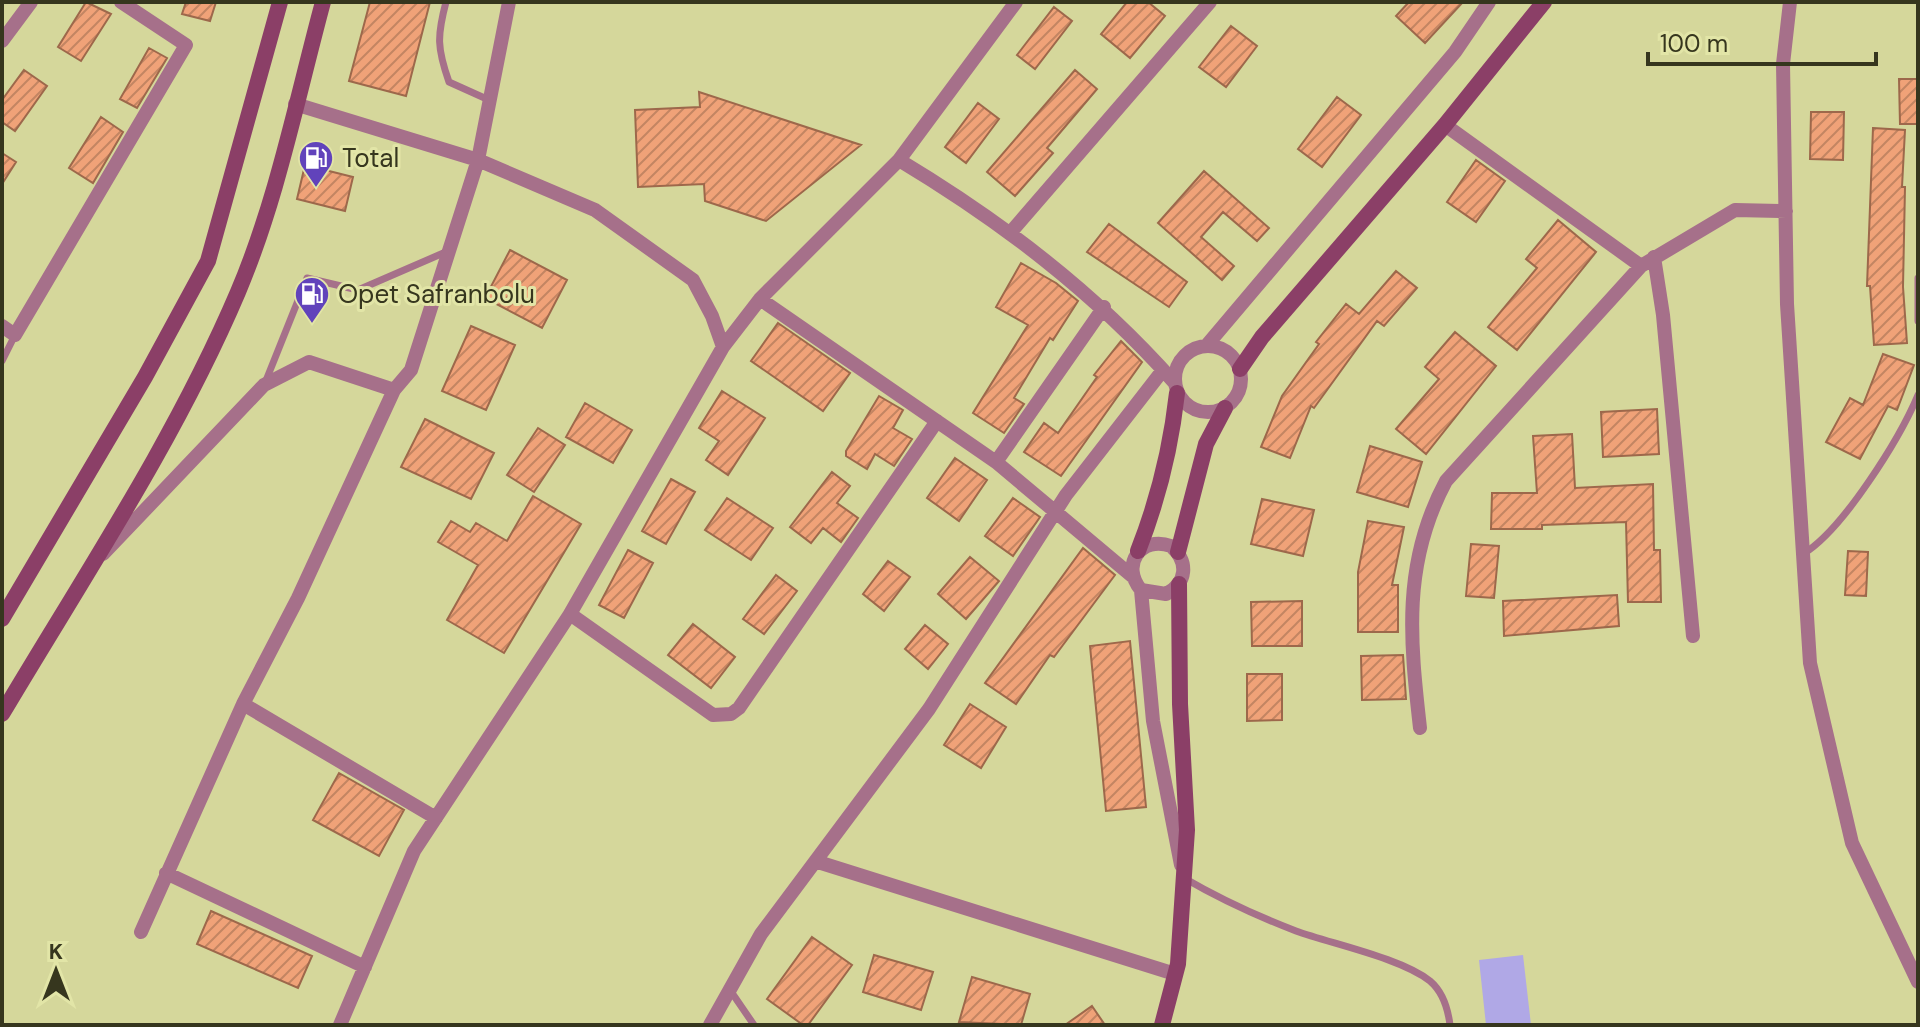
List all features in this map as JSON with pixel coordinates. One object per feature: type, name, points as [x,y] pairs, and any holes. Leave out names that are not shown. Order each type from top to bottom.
[{"type":"main road","points":[[2,619],[137,390],[208,261],[280,2]]},
{"type":"main road","points":[[2,714],[166,436],[238,292],[260,233],[323,2]]},
{"type":"main road","points":[[1240,369],[1262,337],[1445,125],[1544,2]]},
{"type":"main road","points":[[1138,551],[1154,510],[1173,429],[1175,387]]},
{"type":"main road","points":[[1178,552],[1206,444],[1225,408]]},
{"type":"main road","points":[[1162,1025],[1175,974],[1187,830],[1180,704],[1179,584]]},
{"type":"street","points":[[2,41],[31,2]]},
{"type":"street","points":[[8,330],[186,45],[121,2]]},
{"type":"street","points":[[141,932],[243,704],[298,598],[394,390],[411,370],[478,160],[509,2]]},
{"type":"street","points":[[340,1025],[414,851],[570,614],[723,347],[760,299],[899,160],[1016,2]]},
{"type":"street","points":[[1011,232],[1210,2]]},
{"type":"street","points":[[1207,345],[1455,52],[1489,2]]},
{"type":"street","points":[[1790,2],[1783,64],[1787,304],[1810,663],[1852,843],[1918,982]]},
{"type":"street","points":[[295,104],[478,160],[595,210],[693,280],[712,316],[723,347]]},
{"type":"street","points":[[1445,125],[1648,261],[1663,315],[1693,636]]},
{"type":"street","points":[[899,160],[1011,232],[1104,307],[1163,370],[1175,387],[1192,409],[1214,412],[1225,408],[1239,391],[1240,369],[1228,351],[1207,345],[1196,347],[1179,361],[1175,387]]},
{"type":"street","points":[[1420,728],[1409,635],[1418,551],[1433,506],[1446,481],[1648,261],[1735,210],[1786,211]]},
{"type":"street","points":[[760,299],[996,462],[1132,576],[1141,590],[1153,721],[1184,878]]},
{"type":"street","points":[[996,462],[1104,307]]},
{"type":"street","points":[[86,572],[264,385],[309,362],[394,390]]},
{"type":"street","points":[[710,1025],[761,934],[818,862],[929,709],[1056,512],[1163,370]]},
{"type":"street","points":[[570,614],[713,715],[731,714],[739,708],[937,421]]},
{"type":"street","points":[[1132,576],[1138,551],[1154,543],[1171,546],[1178,552],[1184,568],[1179,584],[1157,595],[1141,590]]},
{"type":"street","points":[[243,704],[436,818]]},
{"type":"street","points":[[818,862],[1175,974]]},
{"type":"street","points":[[166,873],[365,967]]},
{"type":"lane","points":[[446,2],[437,35],[439,56],[449,82],[491,101]]},
{"type":"lane","points":[[264,385],[307,278],[358,290],[449,251]]},
{"type":"lane","points":[[1918,278],[1918,321]]},
{"type":"lane","points":[[2,361],[8,330]]},
{"type":"lane","points":[[1803,554],[1847,510],[1891,446],[1918,395]]},
{"type":"lane","points":[[1184,878],[1218,898],[1295,931],[1410,970],[1431,982],[1443,998],[1450,1025]]},
{"type":"lane","points":[[729,988],[754,1025]]},
{"type":"shaded area","points":[[1523,955],[1531,1025],[1486,1025],[1479,960]]},
{"type":"building","points":[[86,2],[111,14],[81,61],[58,47]]},
{"type":"building","points":[[186,2],[216,2],[210,21],[182,14]]},
{"type":"building","points":[[370,2],[430,2],[406,96],[349,81]]},
{"type":"building","points":[[1127,2],[1148,2],[1165,16],[1130,58],[1101,34]]},
{"type":"building","points":[[1409,2],[1463,2],[1425,43],[1396,16]]},
{"type":"building","points":[[1054,7],[1072,21],[1035,69],[1017,55]]},
{"type":"building","points":[[1231,26],[1257,46],[1226,87],[1199,67]]},
{"type":"building","points":[[149,48],[167,58],[137,108],[120,99]]},
{"type":"building","points":[[24,70],[47,86],[15,131],[2,122],[2,100]]},
{"type":"building","points":[[1075,70],[1097,89],[1047,148],[1053,153],[1015,196],[987,172]]},
{"type":"building","points":[[1899,79],[1918,79],[1918,124],[1900,124]]},
{"type":"building","points":[[699,92],[861,145],[766,221],[705,201],[704,184],[638,187],[635,110],[700,107]]},
{"type":"building","points":[[1337,97],[1361,115],[1322,167],[1298,149]]},
{"type":"building","points":[[978,103],[999,119],[966,163],[945,147]]},
{"type":"building","points":[[1811,112],[1844,112],[1843,160],[1810,159]]},
{"type":"building","points":[[101,117],[123,132],[93,183],[69,168]]},
{"type":"building","points":[[1873,128],[1905,130],[1902,187],[1905,187],[1903,287],[1907,343],[1874,345],[1870,286],[1867,286]]},
{"type":"building","points":[[2,153],[16,162],[2,184]]},
{"type":"building","points":[[1476,160],[1505,181],[1476,222],[1447,202]]},
{"type":"building","points":[[305,165],[353,177],[345,211],[297,199]]},
{"type":"building","points":[[1204,171],[1269,228],[1257,241],[1223,212],[1201,237],[1234,266],[1222,280],[1158,223]]},
{"type":"building","points":[[1558,220],[1596,252],[1517,350],[1488,327],[1537,268],[1526,259]]},
{"type":"building","points":[[1109,224],[1187,282],[1169,307],[1087,252]]},
{"type":"building","points":[[510,250],[567,280],[542,328],[485,298]]},
{"type":"building","points":[[1021,263],[1056,283],[1078,301],[1053,340],[1050,338],[1014,398],[1024,404],[1004,433],[973,413],[1028,325],[996,307]]},
{"type":"building","points":[[1396,271],[1417,288],[1384,326],[1377,321],[1314,408],[1311,406],[1290,458],[1261,447],[1282,396],[1319,344],[1316,342],[1346,304],[1359,314]]},
{"type":"building","points":[[778,323],[850,373],[823,411],[751,361]]},
{"type":"building","points":[[471,326],[515,345],[486,410],[442,391]]},
{"type":"building","points":[[1455,332],[1496,366],[1426,454],[1396,429],[1439,379],[1425,367]]},
{"type":"building","points":[[1121,341],[1142,362],[1061,476],[1024,452],[1044,423],[1058,433],[1097,377],[1094,375]]},
{"type":"building","points":[[1883,354],[1914,365],[1897,410],[1888,406],[1860,459],[1826,442],[1850,398],[1863,405]]},
{"type":"building","points":[[722,391],[765,418],[728,475],[706,460],[719,441],[699,428]]},
{"type":"building","points":[[879,396],[903,410],[893,428],[912,439],[894,466],[875,454],[867,469],[846,456],[846,451]]},
{"type":"building","points":[[585,403],[632,430],[613,463],[566,437]]},
{"type":"building","points":[[1657,409],[1659,454],[1603,457],[1601,412]]},
{"type":"building","points":[[425,419],[494,453],[471,499],[401,467]]},
{"type":"building","points":[[538,428],[565,445],[534,492],[507,475]]},
{"type":"building","points":[[1572,434],[1575,488],[1653,484],[1654,550],[1660,550],[1661,602],[1628,602],[1626,522],[1542,525],[1542,529],[1491,529],[1492,493],[1537,493],[1533,436]]},
{"type":"building","points":[[1370,446],[1422,462],[1408,507],[1357,492]]},
{"type":"building","points":[[955,458],[987,480],[959,521],[927,498]]},
{"type":"building","points":[[832,472],[850,486],[837,503],[858,518],[841,542],[823,528],[811,543],[790,527]]},
{"type":"building","points":[[671,479],[695,492],[666,544],[642,531]]},
{"type":"building","points":[[533,496],[581,524],[504,653],[447,620],[478,565],[438,542],[451,521],[470,532],[476,523],[507,541]]},
{"type":"building","points":[[727,498],[773,528],[751,560],[705,530]]},
{"type":"building","points":[[1013,498],[1040,517],[1013,556],[985,536]]},
{"type":"building","points":[[1262,499],[1314,510],[1303,556],[1251,544]]},
{"type":"building","points":[[1368,521],[1404,527],[1392,585],[1398,585],[1398,632],[1358,632],[1358,572]]},
{"type":"building","points":[[1471,544],[1499,546],[1494,598],[1466,596]]},
{"type":"building","points":[[1083,548],[1115,575],[1054,657],[1050,655],[1016,704],[985,683]]},
{"type":"building","points":[[628,550],[653,563],[624,618],[599,605]]},
{"type":"building","points":[[1848,551],[1868,552],[1866,596],[1845,595]]},
{"type":"building","points":[[970,557],[999,581],[966,619],[938,594]]},
{"type":"building","points":[[888,561],[910,577],[884,611],[863,594]]},
{"type":"building","points":[[776,575],[797,591],[764,634],[743,619]]},
{"type":"building","points":[[1617,595],[1619,626],[1504,636],[1503,601]]},
{"type":"building","points":[[1302,601],[1302,646],[1252,646],[1251,602]]},
{"type":"building","points":[[693,624],[735,657],[711,688],[668,655]]},
{"type":"building","points":[[925,625],[948,644],[928,669],[905,649]]},
{"type":"building","points":[[1130,641],[1146,807],[1106,811],[1090,646]]},
{"type":"building","points":[[1403,655],[1406,699],[1362,700],[1361,656]]},
{"type":"building","points":[[1247,674],[1282,674],[1282,720],[1247,721]]},
{"type":"building","points":[[970,704],[1006,727],[981,768],[944,745]]},
{"type":"building","points":[[339,773],[404,810],[379,856],[313,820]]},
{"type":"building","points":[[211,911],[312,956],[298,988],[197,944]]},
{"type":"building","points":[[812,937],[852,965],[808,1025],[803,1025],[767,999]]},
{"type":"building","points":[[874,955],[933,972],[921,1010],[863,992]]},
{"type":"building","points":[[972,977],[1030,994],[1021,1025],[959,1022]]},
{"type":"building","points":[[1092,1006],[1105,1025],[1065,1025]]},
{"type":"place","name":"Total","points":[[316,189]]},
{"type":"place","name":"Opet Safranbolu","points":[[312,325]]}]
